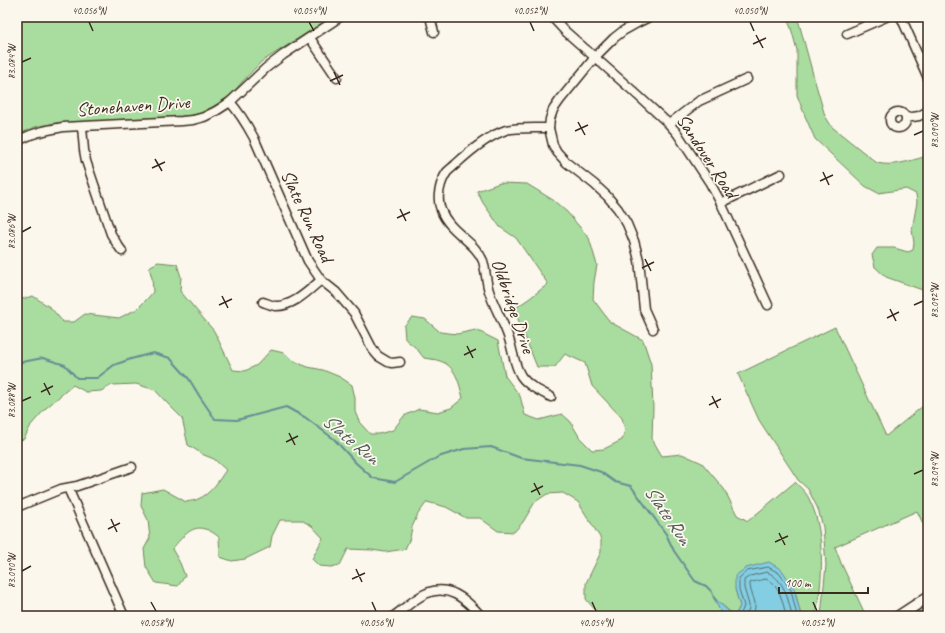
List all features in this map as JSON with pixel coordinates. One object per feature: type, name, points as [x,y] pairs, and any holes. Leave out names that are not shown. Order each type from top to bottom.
[{"type":"main road","points":[[900,616],[928,597]]},
{"type":"street","name":"Stonehaven Drive","points":[[17,142],[30,135],[63,127],[182,121],[204,117],[230,102],[266,68],[340,17]]},
{"type":"street","points":[[430,17],[434,32]]},
{"type":"street","name":"Sandover Road","points":[[552,17],[565,31],[670,124],[710,183],[721,203],[768,305]]},
{"type":"street","points":[[649,17],[623,31],[614,38],[595,58],[560,100],[550,119],[549,128],[553,145],[557,152],[567,163],[607,196],[627,224],[639,260],[644,309],[653,329]]},
{"type":"street","points":[[847,34],[886,17]]},
{"type":"street","points":[[901,17],[928,78]]},
{"type":"street","points":[[310,38],[337,78]]},
{"type":"street","points":[[670,124],[699,101],[747,79]]},
{"type":"street","name":"Slate Run Road","points":[[230,102],[240,113],[254,138],[308,261],[321,280],[336,292],[354,313],[373,350],[378,356],[388,362],[400,362]]},
{"type":"street","points":[[906,118],[919,116],[928,111]]},
{"type":"street","points":[[82,126],[86,161],[111,234],[122,251]]},
{"type":"street","name":"Oldbridge Drive","points":[[549,128],[507,130],[489,138],[462,158],[447,173],[441,186],[439,200],[440,210],[447,222],[476,250],[482,261],[490,292],[508,333],[515,361],[522,377],[534,388],[551,397]]},
{"type":"street","points":[[721,203],[781,174]]},
{"type":"street","points":[[263,302],[275,306],[287,304],[321,280]]},
{"type":"street","points":[[17,507],[60,489],[77,486],[132,468]]},
{"type":"street","points":[[68,488],[124,616]]},
{"type":"street","points":[[394,616],[420,596],[429,592],[437,591],[451,592],[459,596],[473,606],[481,616]]},
{"type":"green space","points":[[17,17],[332,17],[261,62],[232,94],[220,103],[199,114],[176,117],[55,123],[35,127],[17,136]]},
{"type":"green space","points":[[786,17],[796,17],[799,23],[825,116],[832,127],[877,163],[895,164],[924,157],[928,159],[928,292],[886,277],[875,267],[872,255],[877,248],[894,248],[908,252],[913,250],[914,243],[912,230],[917,202],[916,194],[906,189],[878,193],[865,186],[815,139],[797,95],[797,50],[791,28]]},
{"type":"green space","points":[[500,183],[527,184],[553,200],[567,212],[589,238],[597,265],[593,299],[610,322],[643,340],[651,364],[653,407],[652,439],[662,456],[682,454],[702,463],[724,489],[737,515],[748,521],[795,482],[806,493],[814,510],[821,544],[821,579],[816,616],[801,616],[795,591],[735,589],[740,606],[735,616],[715,599],[721,613],[719,616],[600,616],[586,599],[586,583],[601,552],[601,539],[578,502],[563,493],[547,494],[535,502],[523,522],[514,532],[498,531],[480,518],[466,518],[446,507],[427,502],[418,514],[405,549],[385,552],[348,549],[340,565],[331,567],[319,566],[312,559],[323,538],[312,526],[301,520],[280,520],[272,536],[270,547],[245,559],[232,561],[220,557],[219,537],[207,530],[200,528],[195,529],[182,537],[172,549],[185,576],[178,586],[156,583],[146,567],[144,549],[150,538],[148,520],[141,506],[142,493],[163,489],[186,502],[195,500],[207,494],[226,470],[214,459],[204,455],[188,445],[182,418],[155,390],[136,384],[112,385],[101,391],[86,392],[73,385],[46,408],[31,425],[24,439],[17,441],[17,305],[22,299],[33,296],[51,308],[63,322],[74,322],[85,314],[119,318],[137,309],[153,292],[152,278],[149,267],[158,262],[177,264],[181,277],[180,291],[214,331],[233,370],[245,371],[257,365],[271,350],[284,353],[293,361],[308,367],[323,370],[340,377],[352,385],[355,398],[355,412],[360,423],[370,434],[379,434],[393,430],[404,416],[419,409],[438,412],[451,408],[463,398],[456,376],[450,367],[438,360],[424,358],[416,348],[405,339],[404,326],[412,317],[425,319],[440,332],[457,334],[476,330],[498,341],[505,376],[520,396],[525,415],[539,420],[562,414],[570,421],[580,438],[592,450],[604,449],[622,440],[625,430],[622,418],[592,386],[585,363],[565,354],[555,367],[537,367],[514,309],[548,284],[516,238],[500,227],[483,203],[477,191]]},
{"type":"green space","points":[[835,327],[886,436],[928,402],[928,534],[917,511],[835,547],[866,616],[821,616],[826,565],[823,527],[818,509],[808,489],[798,480],[759,420],[738,374]]},
{"type":"green space","points":[[928,604],[928,611],[920,616],[910,616]]},
{"type":"water","points":[[769,562],[782,570],[794,588],[801,616],[735,616],[740,606],[735,589],[735,576],[746,568]]},
{"type":"water","points":[[714,598],[734,616],[719,616],[721,613]]},
{"type":"waterway","name":"Slate Run","points":[[17,363],[43,358],[65,365],[77,378],[97,378],[114,365],[131,359],[153,353],[170,358],[189,379],[215,419],[237,420],[286,407],[306,418],[334,439],[356,463],[373,478],[395,482],[438,457],[464,449],[491,447],[521,458],[580,465],[601,472],[615,482],[631,486],[666,534],[674,551],[695,581],[706,586],[712,592],[716,600]]}]
